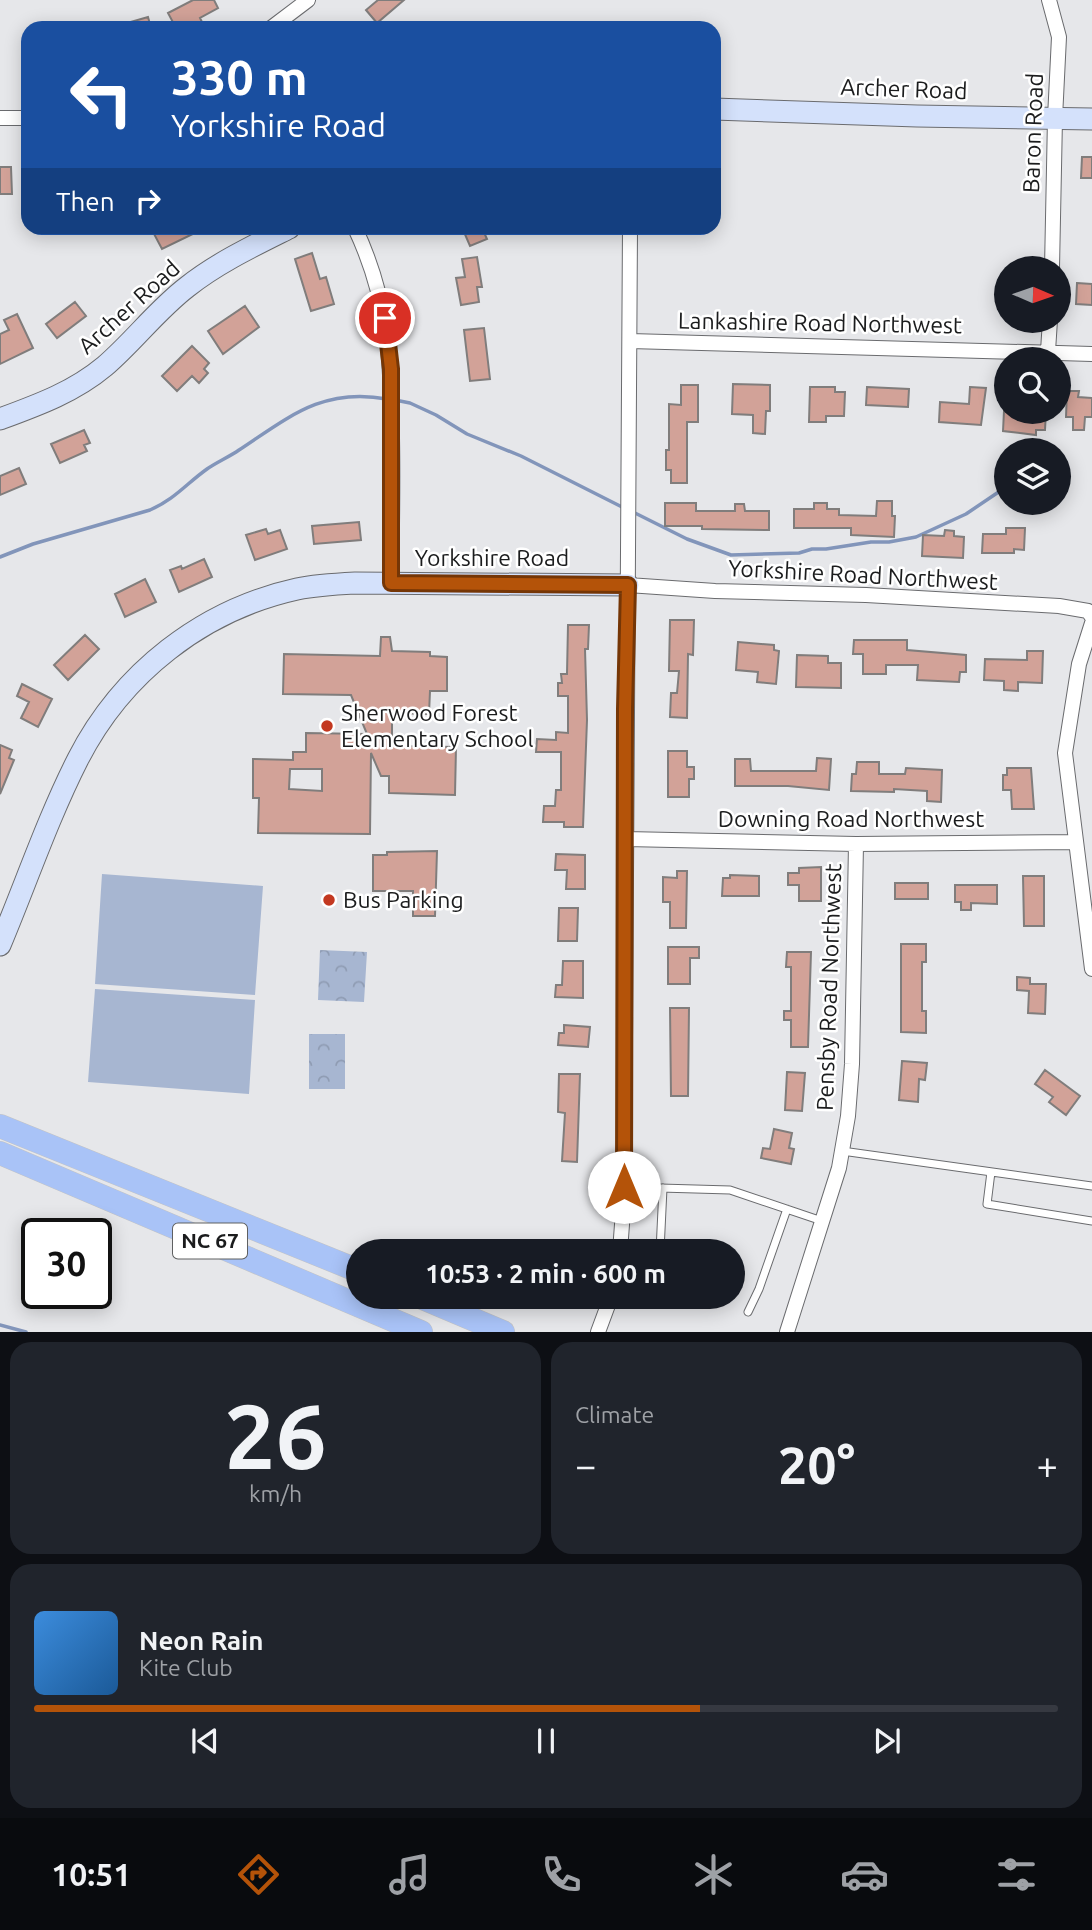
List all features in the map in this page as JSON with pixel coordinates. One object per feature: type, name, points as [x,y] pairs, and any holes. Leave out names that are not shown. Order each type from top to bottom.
[{"type":"main road","name":"NC 67","points":[[0,1126],[346,1266]]},
{"type":"main road","name":"NC 67","points":[[0,1153],[421,1332]]},
{"type":"main road","points":[[448,1309],[503,1332]]},
{"type":"street","points":[[280,21],[308,0]]},
{"type":"street","name":"Baron Road","points":[[1049,0],[1059,37],[1052,256]]},
{"type":"street","name":"Archer Road","points":[[721,109],[1092,119]]},
{"type":"street","points":[[0,118],[21,118]]},
{"type":"street","name":"Archer Road","points":[[0,419],[51,400],[88,379],[189,285],[277,235]]},
{"type":"street","points":[[358,235],[372,270],[388,337],[392,393],[391,583]]},
{"type":"street","points":[[621,1239],[624,1187],[630,235]]},
{"type":"street","name":"Lankashire Road Northwest","points":[[630,341],[994,350]]},
{"type":"street","name":"Lankashire Road Northwest","points":[[1071,353],[1092,354]]},
{"type":"street","name":"Yorkshire Road","points":[[0,945],[78,760],[109,709],[149,663],[222,615],[273,595],[317,586],[391,583],[628,585]]},
{"type":"street","name":"Yorkshire Road Northwest","points":[[628,585],[1059,606],[1087,611],[1092,617]]},
{"type":"street","points":[[1092,623],[1079,664],[1065,753],[1092,969]]},
{"type":"street","name":"Downing Road Northwest","points":[[626,839],[856,845],[1076,842]]},
{"type":"street","name":"Pensby Road Northwest","points":[[787,1332],[842,1151],[848,1115],[852,1064],[856,845]]},
{"type":"street","points":[[598,1332],[607,1309]]},
{"type":"lane","points":[[842,1151],[1092,1186]]},
{"type":"lane","points":[[991,1172],[987,1204],[1092,1221]]},
{"type":"lane","points":[[624,1187],[730,1189],[822,1221]]},
{"type":"lane","points":[[661,1239],[663,1188]]},
{"type":"lane","points":[[748,1312],[760,1289],[787,1209]]},
{"type":"green space","points":[[102,874],[263,886],[255,995],[95,984]]},
{"type":"green space","points":[[320,950],[367,952],[364,1002],[318,1000]]},
{"type":"green space","points":[[95,989],[255,1000],[249,1094],[88,1082]]},
{"type":"green space","points":[[309,1034],[345,1034],[345,1089],[309,1089]]},
{"type":"building","points":[[193,0],[214,0],[218,8],[200,18],[202,21],[172,21],[168,13]]},
{"type":"building","points":[[378,0],[404,0],[379,21],[375,21],[366,10]]},
{"type":"building","points":[[1082,157],[1092,157],[1092,178],[1081,178]]},
{"type":"building","points":[[0,167],[11,167],[12,194],[0,194]]},
{"type":"building","points":[[155,235],[191,235],[162,249]]},
{"type":"building","points":[[465,235],[485,235],[487,239],[470,246]]},
{"type":"building","points":[[312,253],[320,279],[326,277],[334,304],[311,311],[295,259]]},
{"type":"building","points":[[477,257],[482,287],[477,287],[479,302],[461,305],[456,278],[465,277],[462,259]]},
{"type":"building","points":[[1077,283],[1092,284],[1092,305],[1076,304]]},
{"type":"building","points":[[75,302],[86,316],[57,338],[46,324]]},
{"type":"building","points":[[245,306],[259,327],[223,354],[208,331]]},
{"type":"building","points":[[17,314],[33,348],[0,364],[0,334],[9,330],[4,320]]},
{"type":"building","points":[[484,328],[490,379],[470,381],[464,330]]},
{"type":"building","points":[[192,346],[209,363],[204,369],[208,373],[199,383],[192,376],[177,391],[162,376]]},
{"type":"building","points":[[733,384],[770,385],[770,411],[766,411],[765,434],[753,433],[753,415],[732,414]]},
{"type":"building","points":[[681,385],[698,385],[698,422],[687,422],[687,483],[671,483],[671,470],[666,470],[669,404],[681,405]]},
{"type":"building","points":[[810,387],[835,387],[835,392],[845,392],[844,416],[826,416],[826,422],[809,422]]},
{"type":"building","points":[[867,387],[909,389],[908,407],[866,405]]},
{"type":"building","points":[[970,387],[986,388],[981,425],[939,422],[940,402],[969,404]]},
{"type":"building","points":[[1071,391],[1079,391],[1078,397],[1092,398],[1092,417],[1085,417],[1084,430],[1073,430]]},
{"type":"building","points":[[1003,424],[1045,424],[1045,430],[1036,430],[1036,435],[1003,431]]},
{"type":"building","points":[[84,430],[90,443],[84,445],[87,451],[60,463],[51,444]]},
{"type":"building","points":[[19,468],[26,484],[0,495],[0,476]]},
{"type":"building","points":[[877,501],[892,501],[892,516],[895,516],[894,537],[851,535],[851,528],[794,528],[794,509],[814,509],[814,503],[827,503],[827,509],[839,509],[839,515],[876,516]]},
{"type":"building","points":[[665,503],[696,503],[696,511],[735,511],[735,504],[744,504],[745,511],[769,511],[769,530],[665,526]]},
{"type":"building","points":[[359,522],[361,540],[314,544],[312,526]]},
{"type":"building","points":[[1006,528],[1025,528],[1024,550],[1014,549],[1014,553],[982,553],[983,534],[1006,534]]},
{"type":"building","points":[[266,529],[268,534],[280,530],[287,549],[255,560],[246,535]]},
{"type":"building","points":[[945,530],[954,531],[954,536],[964,537],[963,558],[922,556],[923,535],[944,536]]},
{"type":"building","points":[[204,559],[212,577],[179,592],[170,570],[181,566],[182,569]]},
{"type":"building","points":[[145,579],[156,602],[125,617],[115,594]]},
{"type":"building","points":[[670,620],[694,620],[693,655],[688,654],[687,718],[670,717],[671,693],[677,693],[679,671],[669,671]]},
{"type":"building","points":[[568,625],[589,625],[588,649],[585,649],[587,720],[583,827],[564,827],[564,822],[543,822],[544,806],[555,806],[556,790],[561,790],[561,752],[536,752],[537,739],[556,740],[556,732],[568,733],[568,696],[558,696],[558,683],[562,683],[561,674],[567,674]]},
{"type":"building","points":[[85,635],[99,649],[68,680],[54,665]]},
{"type":"building","points":[[381,637],[390,637],[392,651],[430,652],[430,656],[447,657],[447,691],[430,691],[429,714],[392,713],[392,746],[456,747],[455,795],[389,793],[389,776],[381,776],[371,753],[370,834],[258,833],[259,798],[253,798],[253,759],[293,760],[293,752],[306,752],[306,733],[367,734],[351,695],[283,694],[284,654],[380,656]],"holes":[[[290,769],[322,769],[322,791],[289,789]]]},
{"type":"building","points":[[854,640],[907,640],[907,650],[966,655],[966,672],[960,672],[959,682],[917,680],[918,665],[886,665],[886,674],[863,674],[863,654],[853,654]]},
{"type":"building","points":[[738,642],[774,645],[774,650],[779,651],[776,684],[757,682],[758,672],[736,670]]},
{"type":"building","points":[[1027,651],[1043,651],[1042,683],[1018,682],[1018,691],[1004,690],[1004,681],[984,680],[985,659],[1027,660]]},
{"type":"building","points":[[797,655],[828,656],[828,663],[841,663],[841,688],[796,687]]},
{"type":"building","points":[[22,684],[52,699],[38,727],[21,718],[29,702],[17,696]]},
{"type":"building","points":[[0,745],[12,750],[9,758],[14,760],[0,794]]},
{"type":"building","points":[[668,751],[687,751],[687,767],[694,767],[694,779],[689,779],[689,797],[668,797]]},
{"type":"building","points":[[817,758],[831,759],[829,790],[788,786],[735,786],[735,759],[750,759],[751,771],[816,771]]},
{"type":"building","points":[[857,762],[879,762],[879,774],[905,774],[906,768],[942,770],[941,802],[927,801],[927,791],[851,791],[852,774],[856,774]]},
{"type":"building","points":[[1007,768],[1031,768],[1034,809],[1012,809],[1011,790],[1003,790],[1003,775],[1007,775]]},
{"type":"building","points":[[437,851],[435,916],[413,916],[413,891],[373,891],[373,855],[387,855],[387,852]]},
{"type":"building","points":[[556,854],[585,855],[585,889],[566,889],[567,870],[555,870]]},
{"type":"building","points":[[821,867],[821,901],[799,901],[799,885],[788,885],[788,873],[799,873],[799,868]]},
{"type":"building","points":[[677,871],[687,871],[686,928],[670,928],[670,902],[663,902],[663,877],[677,878]]},
{"type":"building","points":[[730,875],[759,876],[759,896],[722,896],[723,878],[730,878]]},
{"type":"building","points":[[1023,876],[1044,876],[1044,926],[1024,926]]},
{"type":"building","points":[[895,883],[928,883],[928,899],[895,899]]},
{"type":"building","points":[[955,885],[997,885],[997,904],[971,903],[971,910],[961,910],[961,902],[955,902]]},
{"type":"building","points":[[559,908],[578,908],[577,941],[558,941]]},
{"type":"building","points":[[901,944],[926,944],[926,962],[922,962],[922,1011],[926,1011],[926,1033],[901,1032]]},
{"type":"building","points":[[668,947],[699,947],[699,958],[690,958],[690,984],[668,984]]},
{"type":"building","points":[[787,952],[811,952],[808,1047],[791,1047],[791,1020],[784,1020],[784,1011],[791,1011],[791,967],[786,967]]},
{"type":"building","points":[[563,961],[583,961],[583,998],[555,997],[556,985],[562,985]]},
{"type":"building","points":[[1017,977],[1030,978],[1030,984],[1046,984],[1045,1014],[1028,1013],[1029,991],[1017,990]]},
{"type":"building","points":[[670,1008],[689,1008],[688,1096],[671,1096]]},
{"type":"building","points":[[564,1025],[590,1027],[588,1047],[558,1045],[559,1033],[564,1033]]},
{"type":"building","points":[[902,1061],[927,1063],[925,1080],[919,1079],[918,1102],[899,1100]]},
{"type":"building","points":[[1045,1070],[1080,1096],[1066,1115],[1049,1102],[1053,1097],[1035,1084]]},
{"type":"building","points":[[787,1072],[805,1073],[802,1111],[785,1110]]},
{"type":"building","points":[[559,1074],[580,1074],[577,1162],[562,1161],[565,1113],[558,1112]]},
{"type":"building","points":[[774,1129],[792,1133],[789,1148],[794,1149],[791,1164],[761,1158],[763,1148],[770,1149]]},
{"type":"waterway","points":[[0,557],[33,544],[159,506],[211,466],[274,426],[325,401],[364,396],[387,399]]},
{"type":"waterway","points":[[395,400],[410,403],[436,415],[467,434],[521,456],[624,508]]},
{"type":"waterway","points":[[631,511],[687,539],[731,555],[799,553],[812,549],[916,537],[966,514],[994,495]]},
{"type":"waterway","points":[[0,1325],[26,1332]]},
{"type":"place","name":"Sherwood Forest Elementary School","points":[[327,726]]},
{"type":"place","name":"Bus Parking","points":[[329,900]]},
{"type":"route","points":[[385,318],[391,369],[391,583],[628,585],[625,709],[624,1187]]}]
